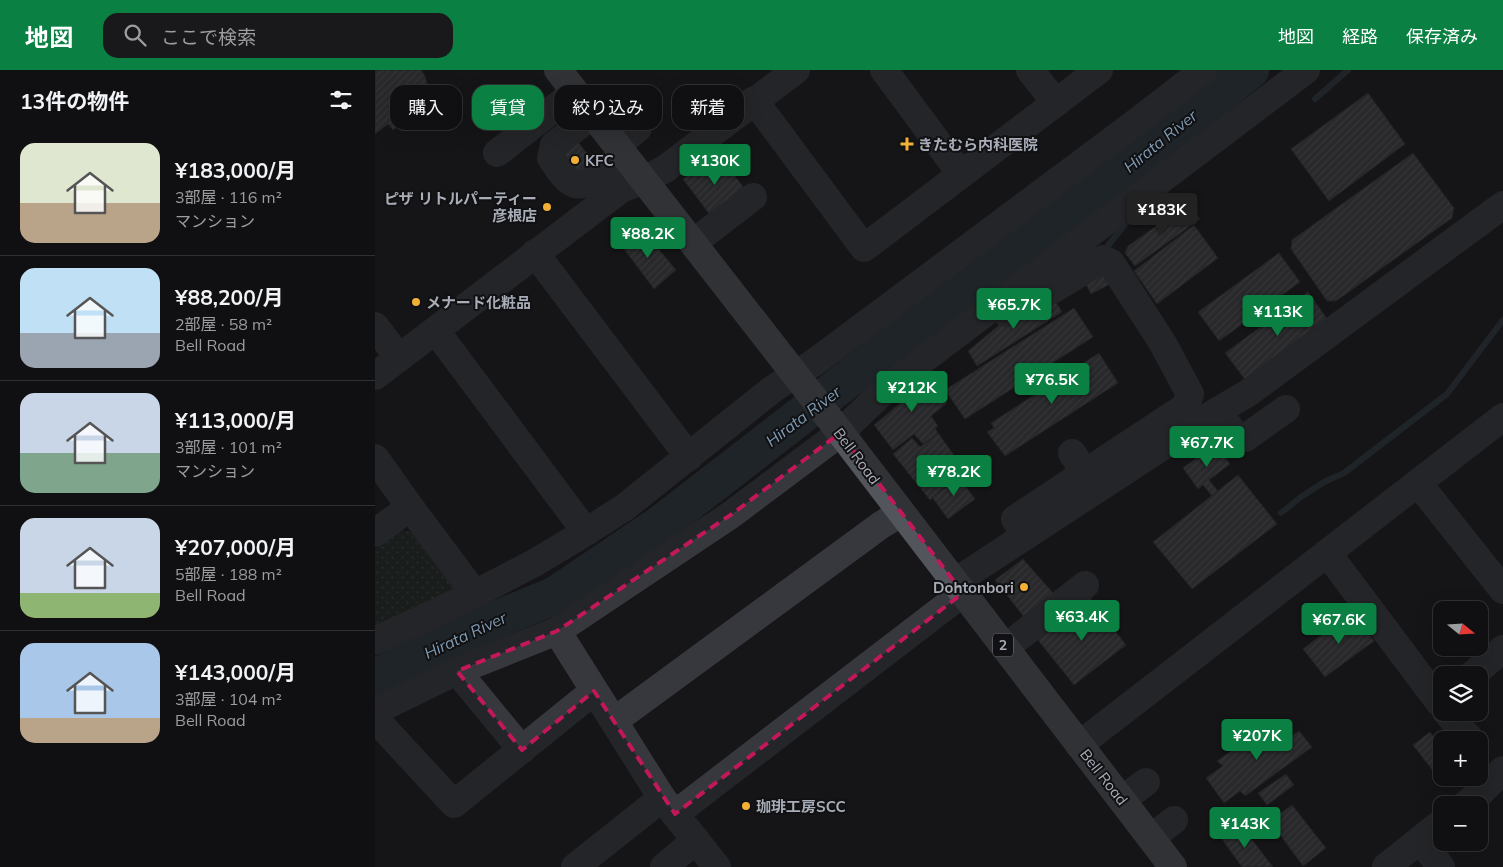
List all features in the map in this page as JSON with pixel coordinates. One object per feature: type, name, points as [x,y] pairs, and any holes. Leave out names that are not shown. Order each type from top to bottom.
[{"type":"main road","name":"Bell Road","points":[[558,70],[570,85]]},
{"type":"main road","name":"Bell Road","points":[[605,130],[1122,800],[1169,865]]},
{"type":"street","points":[[375,376],[621,189],[665,169],[717,138],[754,100],[796,70]]},
{"type":"street","points":[[884,70],[961,174]]},
{"type":"street","points":[[1030,70],[1056,103]]},
{"type":"street","points":[[754,100],[864,248],[1099,70]]},
{"type":"street","points":[[375,641],[475,594],[536,562],[625,507],[774,388],[798,379],[815,362],[1204,70]]},
{"type":"street","points":[[375,711],[457,671],[557,631],[732,514],[898,378],[1305,70]]},
{"type":"street","points":[[497,153],[554,108]]},
{"type":"street","points":[[575,130],[554,145],[551,158],[567,179],[576,185],[586,184],[606,169],[636,130]]},
{"type":"street","points":[[693,243],[753,197]]},
{"type":"street","points":[[575,867],[668,806],[959,588],[1040,536],[1218,411],[1248,393],[1503,205]]},
{"type":"street","points":[[535,253],[689,457]]},
{"type":"street","points":[[963,347],[1012,308],[1052,290],[1103,260],[1111,263],[1162,342],[1190,394],[1185,407],[1079,463],[1015,519],[1040,536]]},
{"type":"street","points":[[375,326],[399,358]]},
{"type":"street","points":[[435,331],[586,532]]},
{"type":"street","points":[[1218,411],[1237,438],[1245,438],[1286,409]]},
{"type":"street","points":[[1079,744],[1128,692],[1328,554],[1503,417]]},
{"type":"street","points":[[375,458],[475,594]]},
{"type":"street","points":[[1418,483],[1503,590]]},
{"type":"street","points":[[375,533],[410,507]]},
{"type":"street","points":[[614,721],[881,525],[901,513]]},
{"type":"street","points":[[1328,554],[1433,693]]},
{"type":"street","points":[[1005,648],[1085,585]]},
{"type":"street","points":[[557,631],[668,806],[717,867]]},
{"type":"street","points":[[1483,666],[1503,649]]},
{"type":"street","points":[[457,671],[522,750]]},
{"type":"street","points":[[375,724],[378,722],[454,804],[594,691]]},
{"type":"street","points":[[1455,721],[1464,731]]},
{"type":"street","points":[[1476,796],[1503,770],[1488,756]]},
{"type":"street","points":[[1122,800],[1146,782]]},
{"type":"street","points":[[1151,838],[1174,820]]},
{"type":"street","points":[[1386,867],[1433,829]]},
{"type":"street","points":[[663,867],[696,840]]},
{"type":"street","points":[[1420,840],[1441,867]]},
{"type":"highlighted area","points":[[840,433],[963,593],[675,814],[594,691],[522,750],[457,671],[557,631],[732,514]]},
{"type":"shaded area","points":[[401,530],[416,532],[459,586],[375,634],[375,549]]},
{"type":"building","points":[[375,70],[421,70],[427,85],[390,85],[390,126],[388,124],[375,134]]},
{"type":"building","points":[[1368,93],[1405,144],[1329,201],[1291,149]]},
{"type":"building","name":"KFC","points":[[575,138],[595,164],[571,180],[557,152]]},
{"type":"building","points":[[717,153],[748,193],[713,219],[683,179]]},
{"type":"building","points":[[1413,153],[1454,208],[1452,218],[1336,301],[1327,301],[1291,249],[1292,240]]},
{"type":"building","points":[[1189,203],[1200,219],[1135,266],[1125,253],[1128,246]]},
{"type":"building","points":[[1194,225],[1218,258],[1157,304],[1134,271]]},
{"type":"building","points":[[642,229],[676,270],[654,289],[621,245]]},
{"type":"building","points":[[1279,253],[1300,282],[1219,341],[1198,312]]},
{"type":"building","points":[[1105,266],[1116,281],[1091,294],[1084,281]]},
{"type":"building","points":[[1308,292],[1330,323],[1247,382],[1225,353]]},
{"type":"building","points":[[1054,299],[1062,312],[977,366],[968,351],[1014,313]]},
{"type":"building","points":[[1074,308],[1093,337],[965,419],[945,390]]},
{"type":"building","points":[[1099,353],[1118,383],[1005,456],[987,432],[994,428],[991,423]]},
{"type":"building","points":[[916,374],[921,379],[926,376],[947,403],[931,416],[938,426],[935,428],[938,433],[923,444],[914,434],[893,450],[874,425],[903,401],[895,391]]},
{"type":"building","points":[[938,433],[964,469],[946,483],[948,486],[930,500],[893,454],[912,438],[920,447]]},
{"type":"building","points":[[1215,444],[1230,464],[1209,480],[1218,491],[1212,496],[1203,485],[1198,489],[1183,468]]},
{"type":"building","points":[[957,474],[975,499],[948,519],[932,497],[948,486],[946,483]]},
{"type":"building","points":[[1238,475],[1277,524],[1192,589],[1153,542]]},
{"type":"building","name":"Dohtonbori","points":[[1023,559],[1054,594],[1024,617],[995,580]]},
{"type":"building","points":[[1090,598],[1126,645],[1074,685],[1038,640]]},
{"type":"building","points":[[1352,612],[1374,641],[1325,677],[1303,649]]},
{"type":"building","points":[[1275,720],[1288,738],[1299,731],[1312,747],[1245,796],[1240,791],[1224,803],[1206,778],[1223,766],[1217,761]]},
{"type":"building","points":[[1430,732],[1433,736],[1433,771],[1413,745]]},
{"type":"building","points":[[1286,774],[1294,785],[1267,805],[1258,793]]},
{"type":"building","points":[[1292,805],[1326,848],[1303,866],[1270,821]]},
{"type":"building","points":[[1240,824],[1273,867],[1242,867],[1222,839]]},
{"type":"waterway","name":"Hirata River","points":[[375,678],[472,630],[556,595],[661,524],[914,328],[1120,174],[1250,70]]},
{"type":"waterway","points":[[1315,99],[1348,70]]},
{"type":"waterway","points":[[1101,250],[1106,248],[1131,217]]},
{"type":"waterway","points":[[1281,513],[1324,482],[1344,473],[1447,394],[1503,320]]},
{"type":"place","name":"きたむら内科医院","points":[[907,144]]},
{"type":"place","name":"KFC","points":[[575,160]]},
{"type":"place","name":"ピザ リトルパーティー 彦根店","points":[[547,207]]},
{"type":"place","name":"メナード化粧品","points":[[416,302]]},
{"type":"place","name":"Dohtonbori","points":[[1024,587]]},
{"type":"place","name":"珈琲工房SCC","points":[[746,806]]}]
